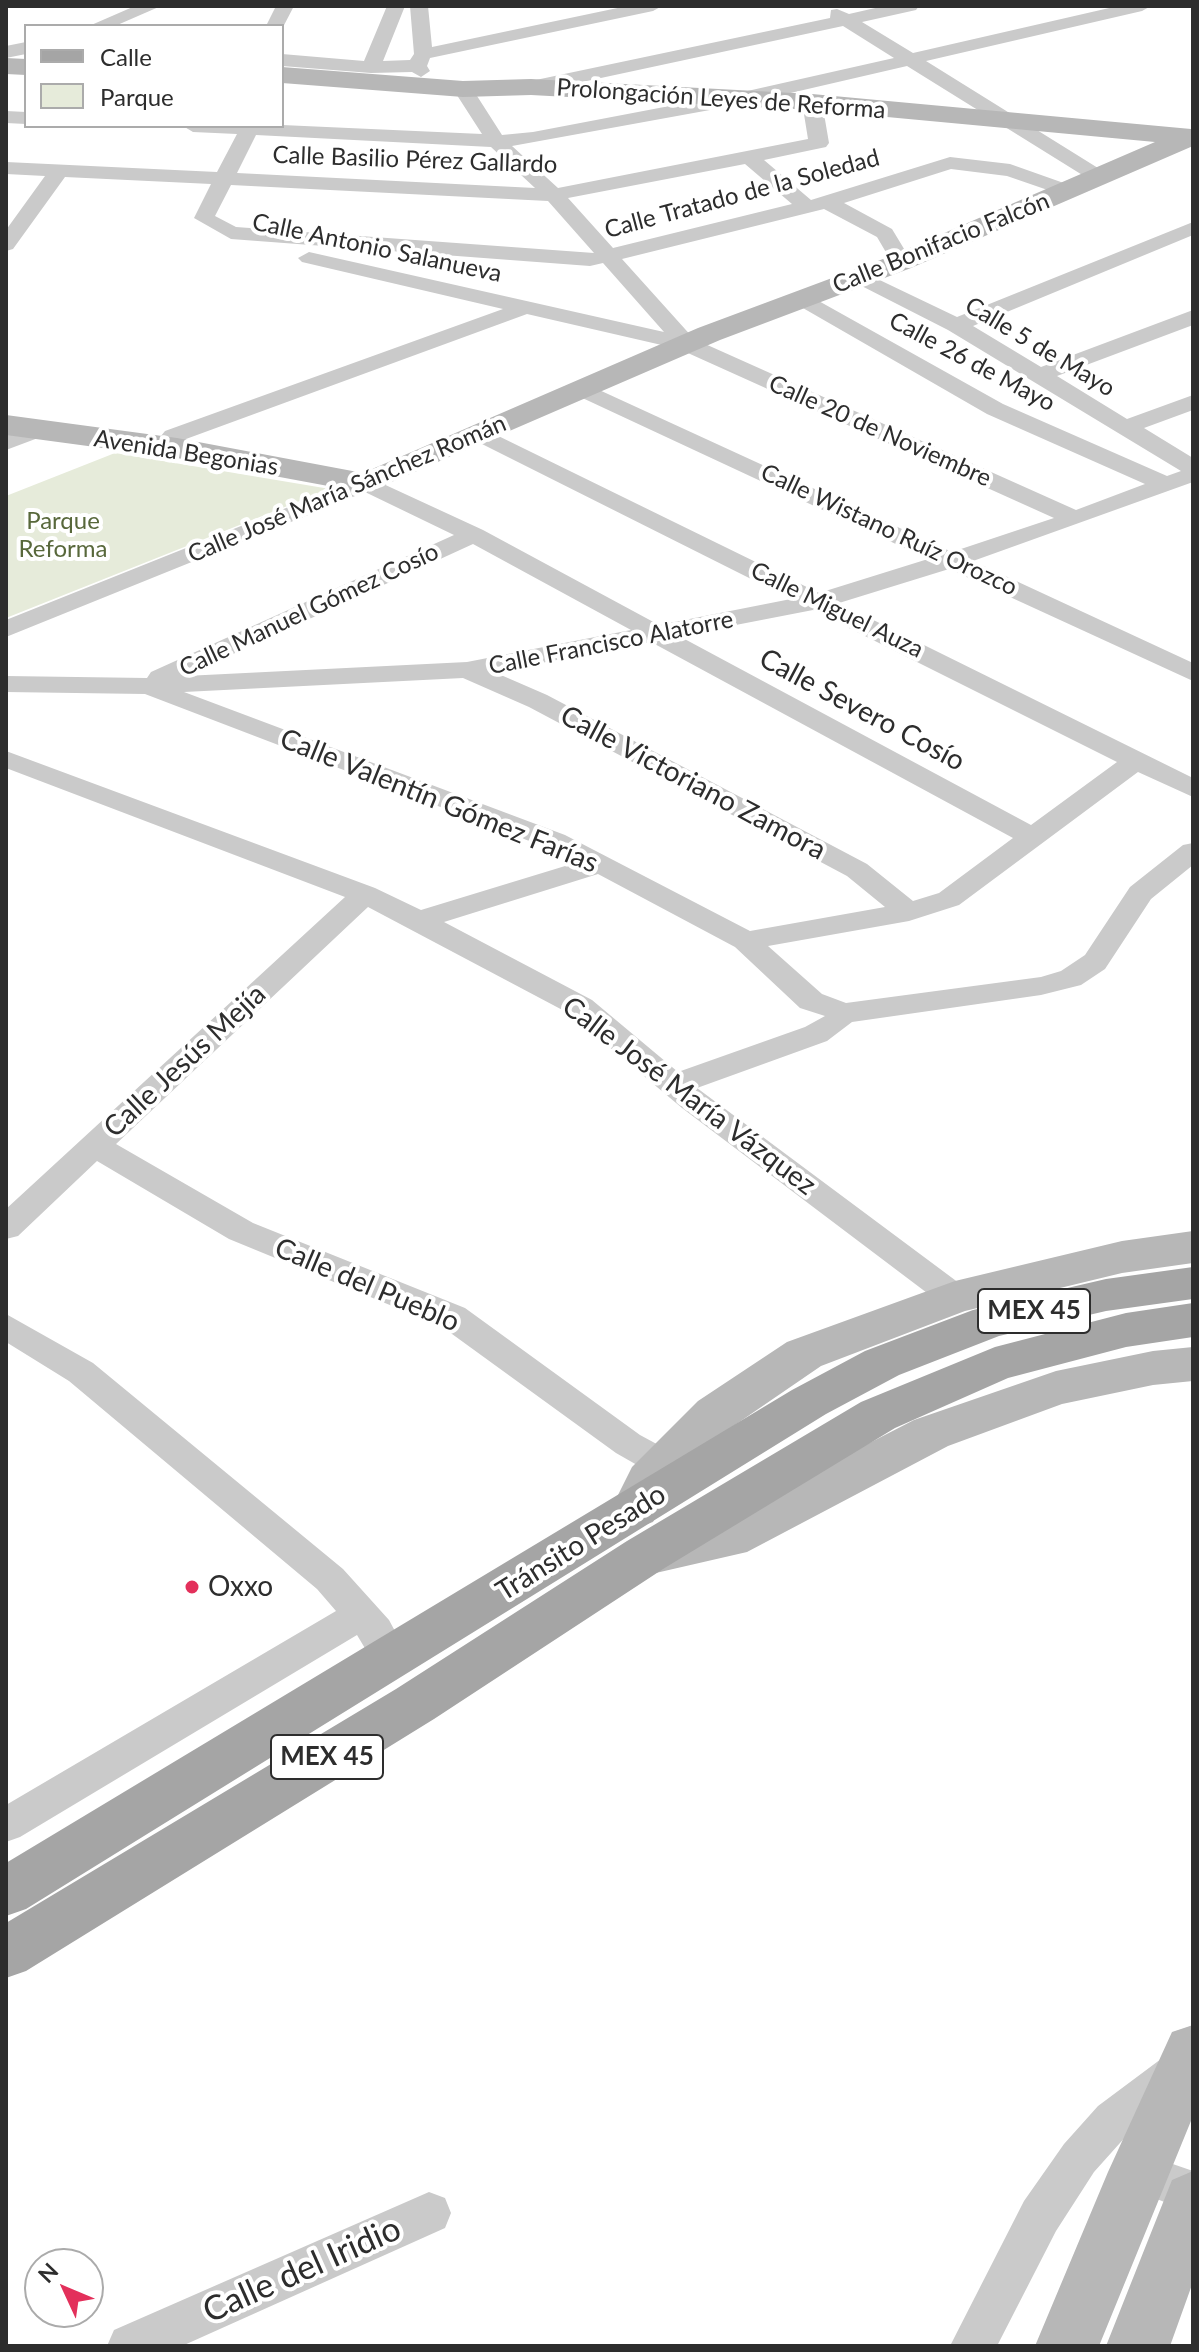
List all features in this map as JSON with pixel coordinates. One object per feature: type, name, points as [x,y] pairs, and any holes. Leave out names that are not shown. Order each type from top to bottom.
[{"type":"main road","name":"Tránsito Pesado","points":[[6,1953],[415,1704],[809,1402],[882,1363],[989,1322],[1106,1295],[1193,1283]]},
{"type":"main road","name":"Tránsito Pesado","points":[[6,1892],[391,1659],[878,1415],[995,1364],[1126,1330],[1193,1320]]},
{"type":"street","points":[[102,24],[128,9],[152,6]]},
{"type":"street","points":[[276,24],[285,6]]},
{"type":"street","points":[[371,67],[396,6]]},
{"type":"street","points":[[419,6],[424,68]]},
{"type":"street","points":[[284,60],[424,68],[653,6]]},
{"type":"street","points":[[825,6],[1099,177]]},
{"type":"street","points":[[531,87],[910,6]]},
{"type":"street","points":[[236,128],[496,141],[533,138],[743,98],[1142,6]]},
{"type":"street","points":[[128,9],[161,24]]},
{"type":"street","name":"Prolongación Leyes de Reforma","points":[[284,75],[424,68],[463,89],[531,87],[812,102],[1192,137]]},
{"type":"street","points":[[463,89],[496,141],[554,195],[686,344]]},
{"type":"street","name":"Calle Basilio Pérez Gallardo","points":[[6,168],[554,195],[819,143],[812,102]]},
{"type":"street","points":[[231,233],[204,218],[249,129]]},
{"type":"street","name":"Calle Bonifacio Falcón","points":[[686,344],[901,262],[1192,137]]},
{"type":"street","points":[[748,156],[817,204],[885,233],[901,262]]},
{"type":"street","name":"Calle Tratado de la Soledad","points":[[231,233],[590,260],[817,204],[950,163],[1010,170],[1068,191]]},
{"type":"street","points":[[6,245],[58,172]]},
{"type":"street","points":[[6,187],[45,191]]},
{"type":"street","points":[[956,325],[1193,228]]},
{"type":"street","name":"Calle Antonio Salanueva","points":[[231,233],[230,244],[383,272],[525,307]]},
{"type":"street","name":"Calle 5 de Mayo","points":[[857,278],[956,325],[1193,468]]},
{"type":"street","name":"Calle 26 de Mayo","points":[[800,300],[995,409],[1166,484]]},
{"type":"street","points":[[6,407],[175,442],[525,307],[686,344]]},
{"type":"street","points":[[1038,376],[1193,317]]},
{"type":"street","name":"Calle José María Sánchez Román","points":[[6,629],[366,483],[686,344]]},
{"type":"street","name":"Calle 20 de Noviembre","points":[[686,344],[1074,518]]},
{"type":"street","name":"Calle Wistano Ruíz Orozco","points":[[584,390],[1193,673]]},
{"type":"street","points":[[1123,428],[1193,402]]},
{"type":"street","name":"Avenida Begonias","points":[[6,425],[175,442],[366,483]]},
{"type":"street","points":[[6,443],[38,430]]},
{"type":"street","name":"Calle Miguel Auza","points":[[480,434],[1193,789]]},
{"type":"street","name":"Calle Francisco Alatorre","points":[[6,684],[144,686],[467,670],[819,601],[954,560],[1193,474]]},
{"type":"street","name":"Calle Severo Cosío","points":[[366,483],[474,535],[653,635],[1031,837]]},
{"type":"street","name":"Calle Manuel Gómez Cosío","points":[[144,686],[474,535]]},
{"type":"street","name":"Calle Victoriano Zamora","points":[[467,670],[538,701],[857,870],[909,912]]},
{"type":"street","name":"Calle Valentín Gómez Farías","points":[[144,686],[555,841],[745,941],[811,1001],[843,1012]]},
{"type":"street","name":"Calle José María Vázquez","points":[[6,759],[365,894],[581,1007],[674,1085],[955,1297]]},
{"type":"street","points":[[745,941],[909,912],[949,899],[1137,760]]},
{"type":"street","points":[[674,1085],[816,1034],[837,1022],[843,1012],[1041,986],[1071,978],[1095,962],[1140,893],[1193,851]]},
{"type":"street","points":[[419,920],[601,864]]},
{"type":"street","name":"Calle Jesús Mejía","points":[[6,1228],[365,894]]},
{"type":"street","name":"Calle del Pueblo","points":[[94,1145],[241,1231],[453,1317],[646,1454]]},
{"type":"street","points":[[1193,1247],[1122,1257],[955,1297],[804,1354],[715,1414],[646,1454],[649,1480],[640,1532],[729,1538],[931,1433],[1056,1388],[1153,1368],[1193,1364]]},
{"type":"street","points":[[6,1326],[81,1372],[330,1579],[362,1614],[391,1659]]},
{"type":"street","points":[[6,1825],[362,1614]]},
{"type":"street","points":[[1067,2346],[1138,2172],[1190,2057]]},
{"type":"street","points":[[973,2346],[1040,2216],[1079,2158],[1113,2120],[1190,2057]]},
{"type":"street","points":[[1138,2172],[1193,2192]]},
{"type":"street","points":[[1138,2346],[1193,2200]]},
{"type":"street","name":"Calle del Iridio","points":[[130,2346],[429,2213]]},
{"type":"green space","name":"Parque Reforma","points":[[115,453],[330,489],[6,618],[6,496]]},
{"type":"place","name":"Oxxo","points":[[192,1587]]}]
